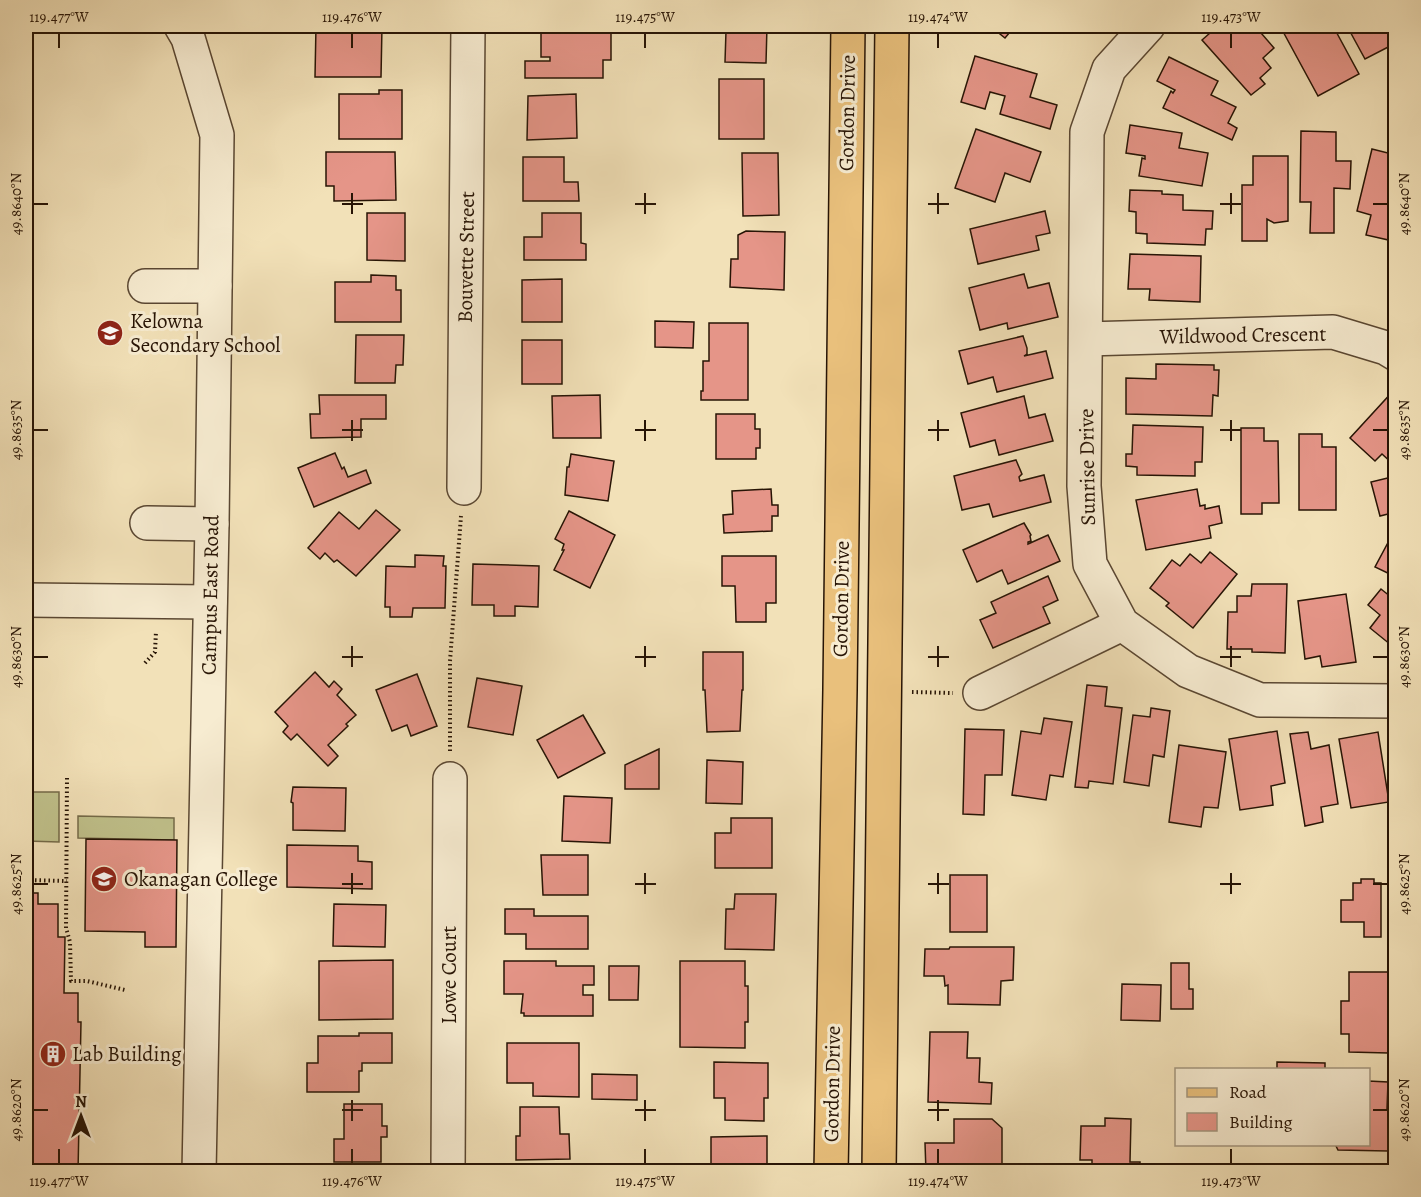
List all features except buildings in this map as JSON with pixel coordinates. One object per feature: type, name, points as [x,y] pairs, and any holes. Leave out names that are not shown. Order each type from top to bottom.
[{"type":"main road","name":"Gordon Drive","points":[[831,1172],[840,702],[848,26]]},
{"type":"main road","name":"Gordon Drive","points":[[879,1172],[892,26]]},
{"type":"street","name":"Campus East Road","points":[[181,26],[188,38],[217,135],[199,1172]]},
{"type":"street","name":"Bouvette Street","points":[[464,488],[468,26]]},
{"type":"street","name":"Sunrise Drive","points":[[1148,26],[1109,69],[1088,132],[1084,486],[1090,564],[1122,624],[1188,671],[1260,700],[1395,701]]},
{"type":"street","points":[[145,286],[215,286]]},
{"type":"street","name":"Wildwood Crescent","points":[[1086,339],[1333,332],[1386,348],[1395,354]]},
{"type":"street","points":[[147,523],[212,524]]},
{"type":"street","points":[[26,600],[210,602]]},
{"type":"street","points":[[981,693],[1122,624]]},
{"type":"street","name":"Lowe Court","points":[[448,1172],[450,779]]},
{"type":"path","points":[[450,779],[450,662],[464,488]]},
{"type":"path","points":[[145,663],[155,652],[156,624]]},
{"type":"path","points":[[67,777],[66,928],[70,942],[70,981],[87,981],[125,990]]},
{"type":"path","points":[[26,880],[67,881]]},
{"type":"green space","points":[[26,792],[59,792],[59,842],[26,841]]},
{"type":"green space","points":[[78,816],[174,818],[174,840],[78,838]]},
{"type":"place","name":"Kelowna Secondary School","points":[[110,333]]},
{"type":"place","name":"Okanagan College","points":[[104,879]]},
{"type":"place","name":"Lab Building","points":[[53,1054]]}]
